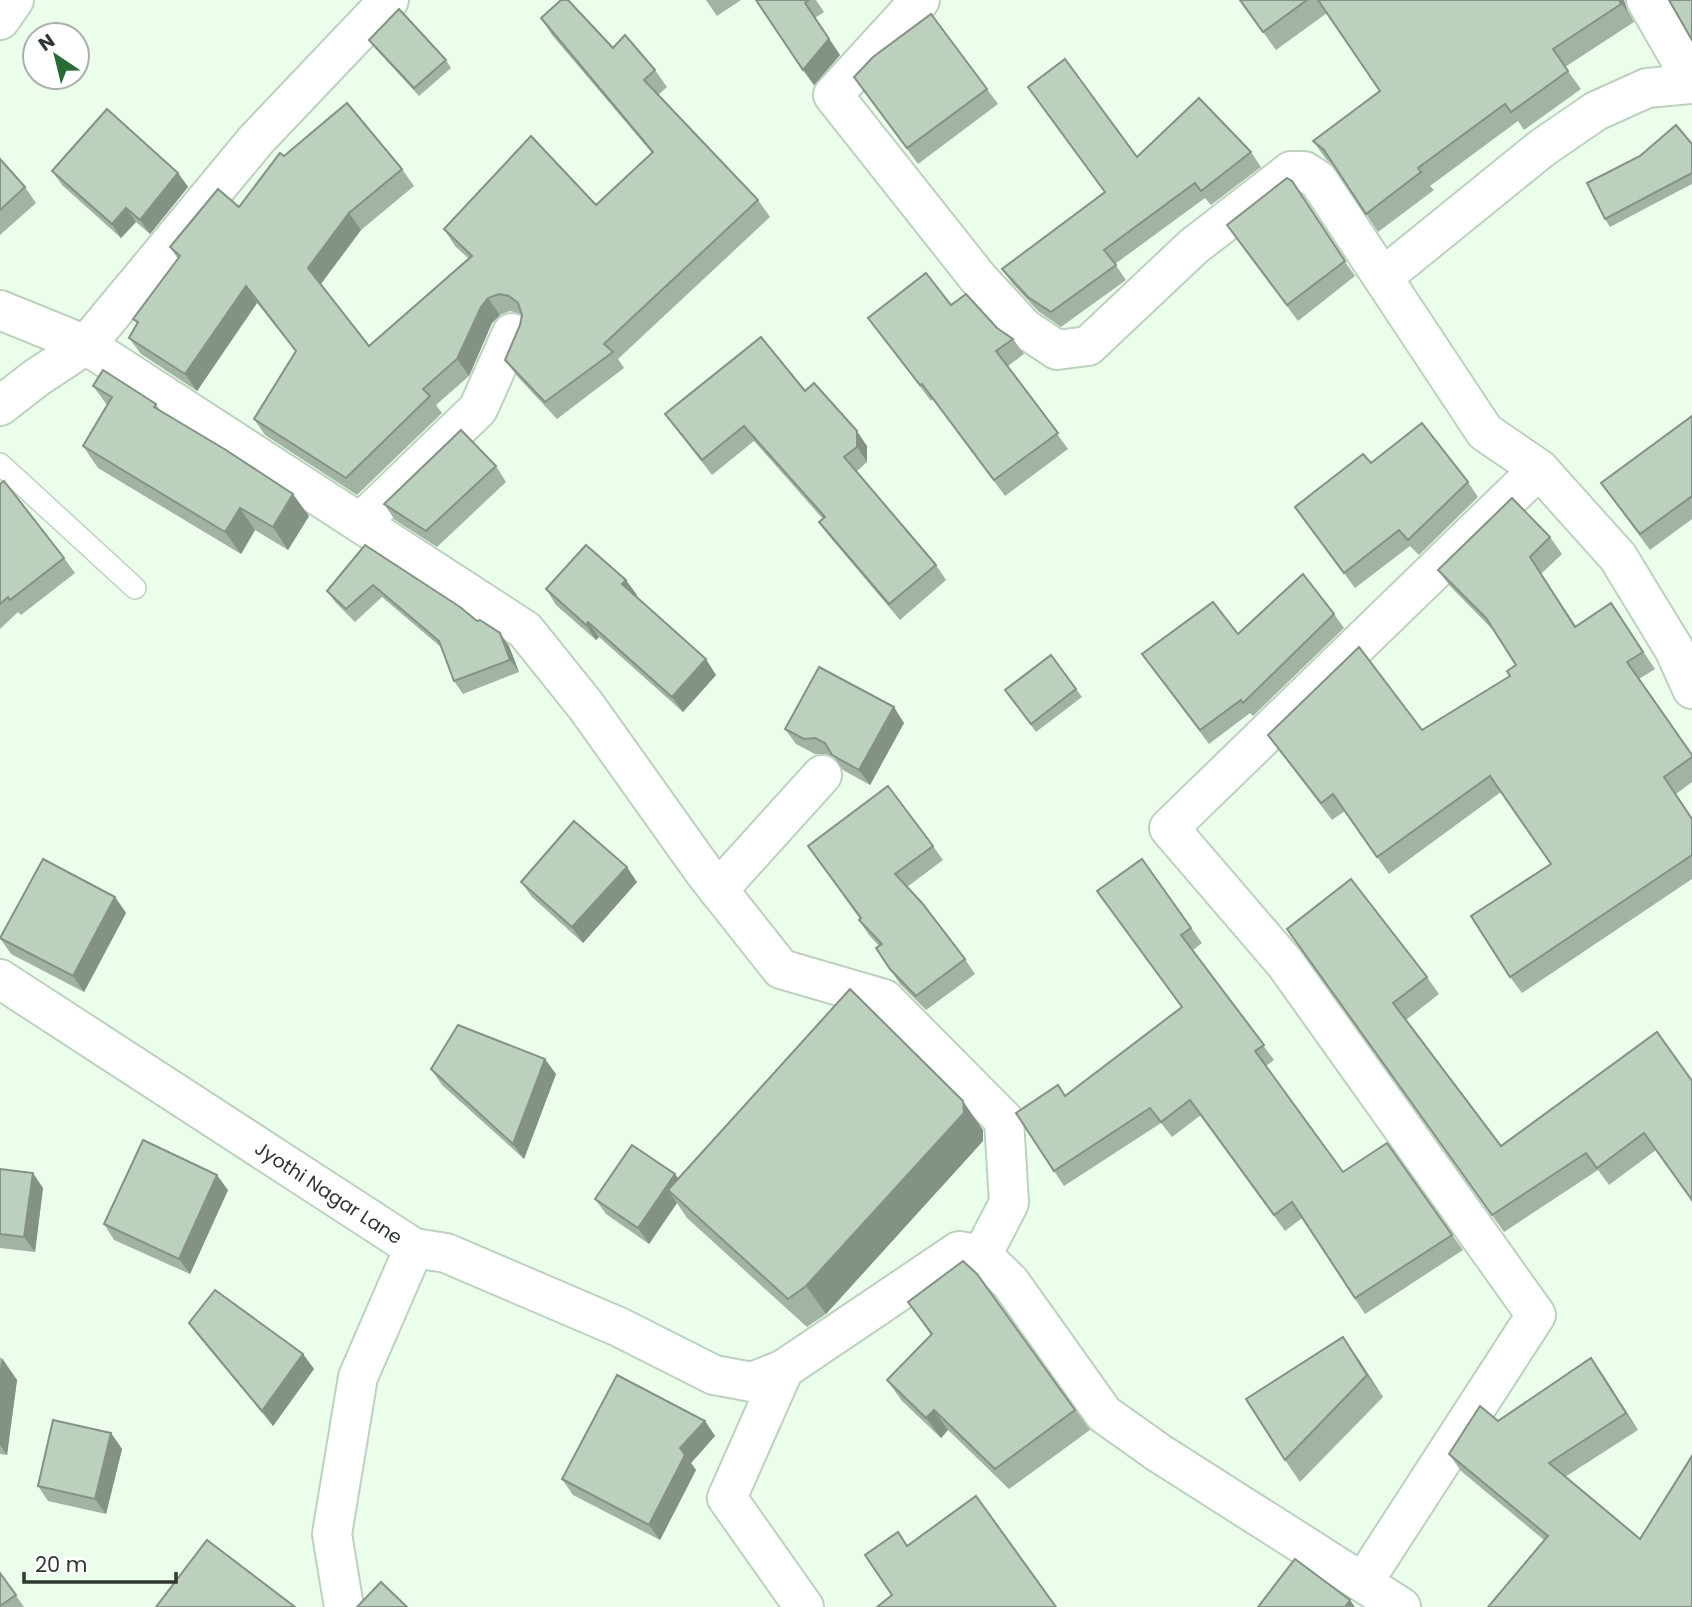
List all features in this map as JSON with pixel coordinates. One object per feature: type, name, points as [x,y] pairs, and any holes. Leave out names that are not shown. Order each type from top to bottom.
[{"type":"street","points":[[0,20],[14,0]]},
{"type":"street","points":[[0,406],[86,345],[256,141],[389,0]]},
{"type":"street","points":[[920,0],[833,95],[978,278],[1024,328],[1057,350],[1088,345],[1194,246],[1292,171],[1304,171],[1318,180],[1485,432],[1539,469],[1618,557],[1674,649],[1692,689]]},
{"type":"street","points":[[1382,278],[1542,148],[1596,111],[1647,88],[1692,82],[1646,0]]},
{"type":"street","points":[[0,310],[86,345],[525,630],[586,706],[718,890],[781,970],[884,999],[1004,1120],[1009,1203],[982,1255]]},
{"type":"street","points":[[360,523],[478,409],[512,333]]},
{"type":"street","points":[[1364,1581],[1536,1315],[1285,962],[1168,828],[1539,469]]},
{"type":"street","points":[[718,890],[822,775]]},
{"type":"street","name":"Jyothi Nagar Lane","points":[[0,979],[414,1248],[358,1377],[332,1534],[344,1607]]},
{"type":"street","points":[[414,1248],[446,1253],[619,1327],[714,1375],[752,1382],[784,1369],[959,1251],[982,1255],[1010,1282],[1104,1414],[1159,1453],[1401,1607]]},
{"type":"street","points":[[784,1369],[727,1498],[803,1607]]},
{"type":"lane","points":[[0,464],[135,588]]},
{"type":"building","points":[[561,0],[568,0],[613,48],[625,35],[655,70],[644,80],[758,200],[604,344],[613,352],[545,402],[505,360],[520,325],[522,315],[518,303],[509,296],[499,294],[488,298],[481,307],[457,359],[423,389],[430,396],[346,478],[254,419],[296,351],[246,286],[185,374],[129,338],[138,322],[133,319],[180,256],[170,247],[218,189],[239,207],[280,153],[284,156],[347,103],[402,169],[349,213],[308,268],[369,346],[472,256],[444,229],[531,136],[596,205],[653,152],[541,18]]},
{"type":"building","points":[[756,0],[809,0],[805,3],[829,39],[803,70]]},
{"type":"building","points":[[1240,0],[1307,0],[1263,32]]},
{"type":"building","points":[[1318,0],[1619,0],[1621,4],[1553,49],[1568,71],[1511,112],[1505,104],[1418,168],[1421,172],[1366,214],[1324,150],[1313,141],[1380,91]]},
{"type":"building","points":[[1669,0],[1692,0],[1692,40]]},
{"type":"building","points":[[399,9],[446,60],[414,88],[369,40]]},
{"type":"building","points":[[931,14],[987,89],[907,148],[854,77],[873,57]]},
{"type":"building","points":[[1065,59],[1137,157],[1199,98],[1251,152],[1201,191],[1195,183],[1104,250],[1116,265],[1051,312],[1028,297],[1002,269],[1105,192],[1028,87]]},
{"type":"building","points":[[107,109],[178,173],[140,220],[126,208],[112,224],[52,171]]},
{"type":"building","points":[[1676,125],[1692,144],[1692,173],[1605,219],[1587,183],[1640,156]]},
{"type":"building","points":[[0,159],[25,187],[0,210]]},
{"type":"building","points":[[1287,178],[1292,181],[1345,261],[1287,305],[1227,225]]},
{"type":"building","points":[[926,273],[951,305],[966,294],[997,328],[1013,339],[996,351],[1058,433],[994,480],[922,384],[920,385],[868,318]]},
{"type":"building","points":[[761,337],[805,391],[814,383],[857,431],[857,447],[844,457],[936,565],[889,604],[819,522],[825,517],[744,426],[702,460],[665,414]]},
{"type":"building","points":[[103,370],[156,404],[154,407],[293,494],[273,527],[240,508],[225,532],[83,446],[112,397],[93,386]]},
{"type":"building","points":[[1692,416],[1692,496],[1640,534],[1601,483]]},
{"type":"building","points":[[1422,423],[1468,482],[1408,540],[1399,530],[1344,573],[1295,507],[1363,454],[1371,463]]},
{"type":"building","points":[[461,430],[496,466],[426,531],[384,504]]},
{"type":"building","points":[[4,481],[64,558],[10,600],[8,597],[0,604],[0,484]]},
{"type":"building","points":[[1512,498],[1550,537],[1530,557],[1575,627],[1611,603],[1643,652],[1627,662],[1692,755],[1664,777],[1692,819],[1692,855],[1510,977],[1471,916],[1551,864],[1490,776],[1377,857],[1333,794],[1321,803],[1268,735],[1359,647],[1422,730],[1510,676],[1507,671],[1516,665],[1486,618],[1438,570]]},
{"type":"building","points":[[365,545],[477,621],[480,620],[500,633],[510,660],[454,681],[439,641],[373,585],[346,609],[327,591]]},
{"type":"building","points":[[586,545],[626,580],[622,584],[706,659],[672,697],[588,622],[586,625],[546,589]]},
{"type":"building","points":[[1303,574],[1334,614],[1243,703],[1241,700],[1200,730],[1142,654],[1213,602],[1238,634]]},
{"type":"building","points":[[1051,655],[1076,689],[1031,724],[1005,690]]},
{"type":"building","points":[[819,667],[894,707],[859,770],[832,755],[825,743],[815,738],[804,739],[785,729]]},
{"type":"building","points":[[888,786],[933,846],[895,874],[922,903],[965,959],[916,996],[890,969],[876,948],[882,944],[859,920],[861,918],[808,846]]},
{"type":"building","points":[[574,821],[627,867],[572,927],[521,882]]},
{"type":"building","points":[[43,859],[115,897],[73,976],[0,938]]},
{"type":"building","points":[[1142,859],[1191,928],[1181,935],[1264,1045],[1255,1051],[1343,1172],[1387,1143],[1452,1235],[1355,1298],[1292,1202],[1274,1215],[1190,1100],[1161,1122],[1150,1108],[1054,1171],[1016,1113],[1058,1085],[1065,1096],[1182,1007],[1097,891]]},
{"type":"building","points":[[1351,879],[1427,977],[1393,1003],[1501,1146],[1657,1032],[1692,1081],[1692,1200],[1644,1133],[1597,1168],[1586,1153],[1492,1215],[1287,929]]},
{"type":"building","points":[[850,989],[963,1101],[964,1113],[806,1286],[788,1299],[668,1190]]},
{"type":"building","points":[[458,1025],[545,1059],[513,1144],[431,1069]]},
{"type":"building","points":[[143,1140],[217,1175],[179,1259],[104,1224]]},
{"type":"building","points":[[632,1145],[675,1174],[638,1228],[595,1199]]},
{"type":"building","points":[[0,1169],[33,1173],[24,1237],[0,1234]]},
{"type":"building","points":[[963,1261],[977,1274],[1075,1410],[995,1469],[934,1410],[926,1418],[887,1380],[932,1334],[908,1302]]},
{"type":"building","points":[[215,1290],[303,1354],[262,1411],[189,1323]]},
{"type":"building","points":[[1343,1337],[1367,1375],[1285,1460],[1246,1399]]},
{"type":"building","points":[[1591,1358],[1626,1413],[1549,1463],[1640,1539],[1692,1456],[1692,1607],[1488,1607],[1548,1536],[1449,1454],[1480,1406],[1498,1421]]},
{"type":"building","points":[[617,1375],[705,1421],[680,1448],[685,1455],[649,1525],[562,1479]]},
{"type":"building","points":[[53,1420],[111,1433],[95,1499],[38,1486]]},
{"type":"building","points":[[976,1496],[1056,1607],[877,1607],[892,1595],[865,1555],[898,1532],[907,1546]]},
{"type":"building","points":[[207,1540],[295,1607],[156,1607]]},
{"type":"building","points":[[1295,1559],[1350,1600],[1345,1607],[1258,1607]]},
{"type":"building","points":[[0,1573],[16,1595],[0,1606]]},
{"type":"building","points":[[381,1582],[407,1607],[357,1607]]}]
